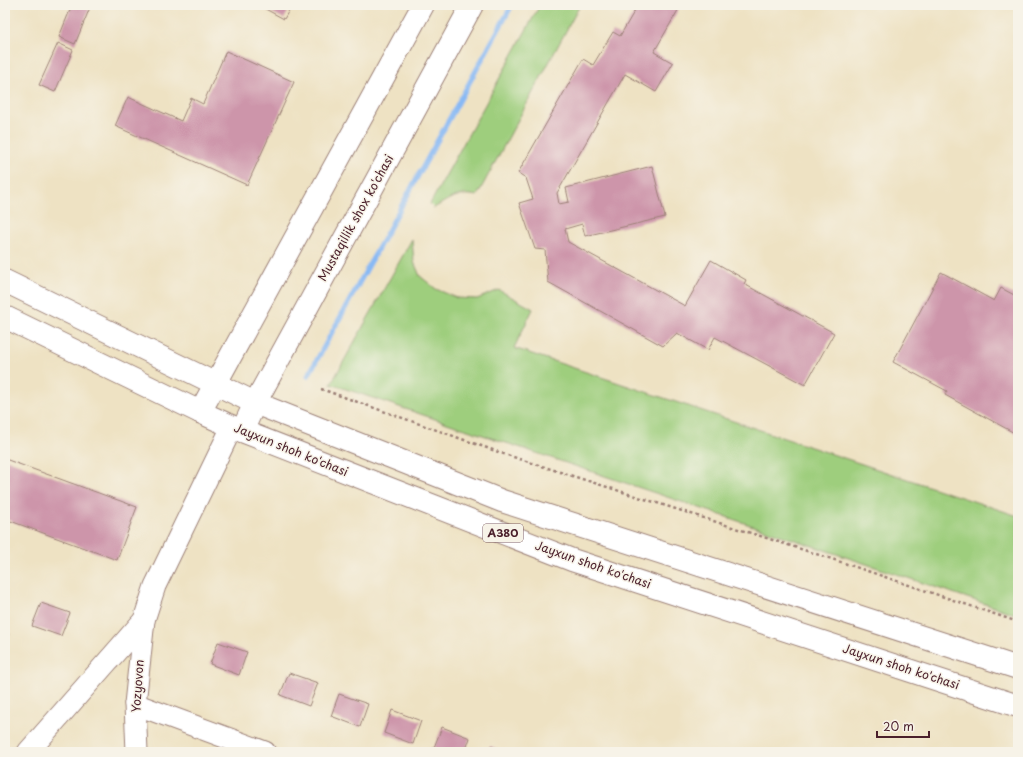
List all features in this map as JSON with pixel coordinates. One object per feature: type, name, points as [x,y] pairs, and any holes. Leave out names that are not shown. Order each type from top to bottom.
[{"type":"main road","points":[[200,412],[424,5]]},
{"type":"main road","name":"Mustaqillik shox ko'chasi","points":[[237,429],[255,403],[472,5]]},
{"type":"main road","name":"A380","points":[[5,281],[255,403],[502,500],[1018,668]]},
{"type":"main road","name":"Jayxun shoh ko'chasi","points":[[5,317],[237,429],[572,560],[1018,706]]},
{"type":"street","points":[[28,752],[144,620],[155,586],[237,429]]},
{"type":"street","name":"Yozyovon","points":[[137,752],[135,704],[144,620]]},
{"type":"street","points":[[135,704],[265,752]]},
{"type":"path","points":[[321,389],[504,454],[832,559],[1018,622]]},
{"type":"green space","points":[[540,5],[580,5],[477,196],[464,195],[454,197],[434,208],[430,204]]},
{"type":"green space","points":[[412,239],[414,262],[420,276],[436,289],[457,298],[477,299],[499,290],[533,309],[514,348],[1018,516],[1018,615],[331,384]]},
{"type":"building","points":[[72,5],[91,5],[75,44],[59,37]]},
{"type":"building","points":[[258,5],[292,5],[284,19]]},
{"type":"building","points":[[638,5],[681,5],[654,52],[673,63],[656,92],[625,74],[557,193],[559,204],[569,202],[566,188],[652,166],[665,217],[585,236],[582,224],[565,229],[568,242],[685,306],[711,260],[746,280],[744,284],[834,333],[805,385],[715,337],[708,350],[677,333],[663,346],[548,282],[545,250],[535,249],[519,203],[533,199],[526,178],[518,173],[583,59],[593,65],[613,32],[620,36]]},
{"type":"building","points":[[58,43],[73,50],[55,92],[39,85]]},
{"type":"building","points":[[226,51],[294,82],[247,185],[115,126],[128,97],[181,121],[191,98],[203,104]]},
{"type":"building","points":[[941,272],[994,301],[1001,288],[1018,297],[1018,435],[945,395],[947,391],[893,362]]},
{"type":"building","points":[[5,459],[137,507],[117,560],[5,519]]},
{"type":"building","points":[[41,603],[70,613],[61,636],[32,626]]},
{"type":"building","points":[[5,633],[9,634],[5,645]]},
{"type":"building","points":[[218,642],[247,652],[239,675],[210,664]]},
{"type":"building","points":[[289,673],[318,683],[309,706],[280,695]]},
{"type":"building","points":[[339,694],[368,704],[360,727],[331,716]]},
{"type":"building","points":[[392,710],[421,721],[413,744],[384,733]]},
{"type":"building","points":[[442,727],[470,738],[465,752],[440,752],[433,750]]},
{"type":"building","points":[[490,746],[506,752],[488,752]]},
{"type":"waterway","points":[[308,376],[512,5]]}]
